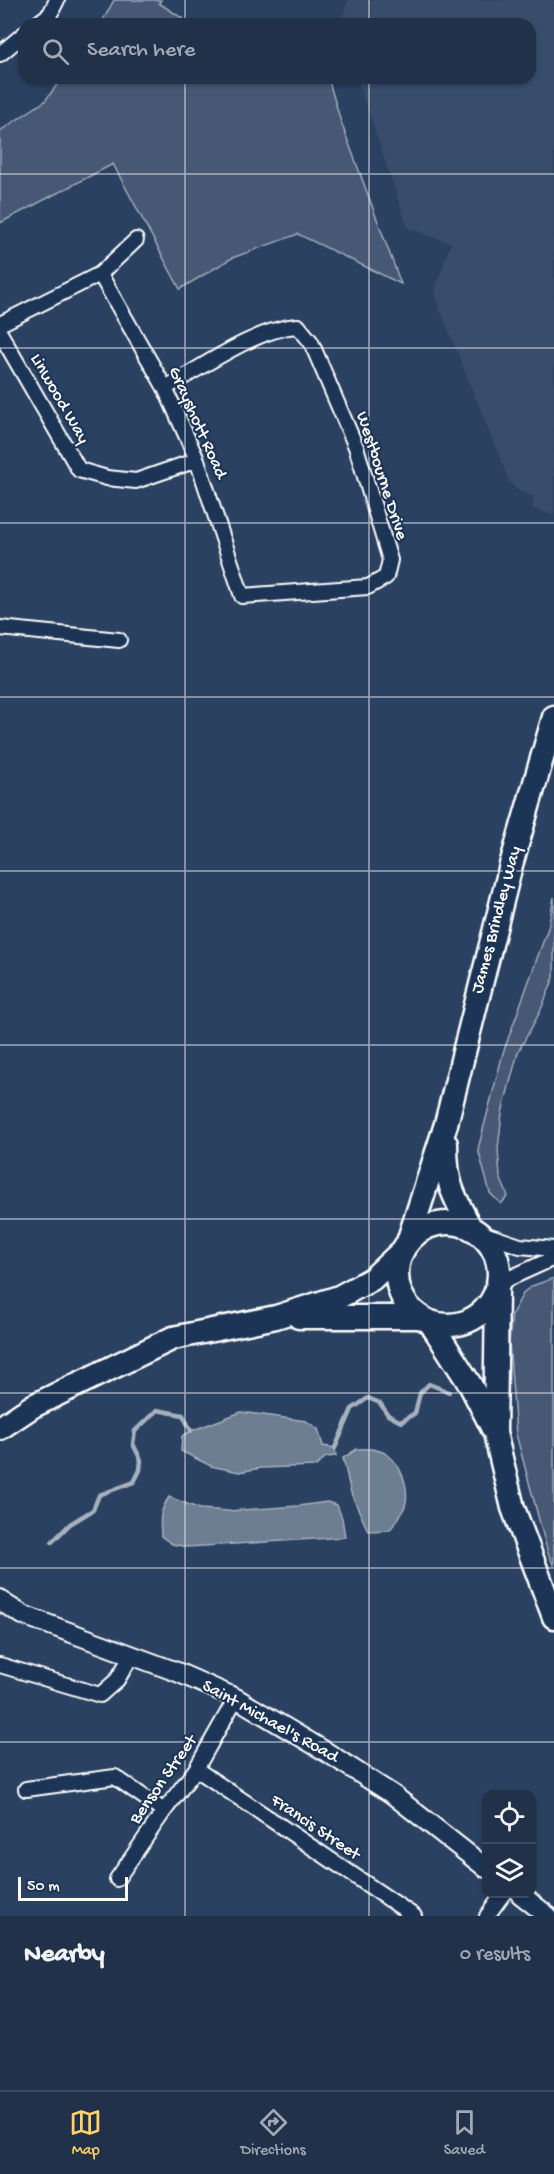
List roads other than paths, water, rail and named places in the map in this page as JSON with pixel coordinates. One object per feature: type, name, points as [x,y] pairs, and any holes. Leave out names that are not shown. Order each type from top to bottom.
[{"type":"main road","name":"James Brindley Way","points":[[405,1246],[446,1124],[511,865],[554,717]]},
{"type":"main road","name":"James Brindley Way","points":[[446,1124],[446,1170],[451,1193],[474,1230]]},
{"type":"main road","points":[[0,1441],[8,1423],[33,1406],[173,1338],[276,1317],[339,1297],[372,1279],[420,1231],[439,1223],[456,1223],[474,1230],[490,1245],[498,1261],[495,1432]]},
{"type":"main road","points":[[405,1246],[398,1263],[397,1280],[402,1297],[413,1311],[425,1319],[471,1386],[495,1432],[513,1508],[554,1617]]},
{"type":"main road","points":[[276,1317],[425,1319],[450,1325],[469,1321],[478,1316],[491,1302],[498,1287]]},
{"type":"street","points":[[45,18],[50,14],[57,0]]},
{"type":"street","points":[[0,54],[18,39]]},
{"type":"street","points":[[0,324],[100,274],[135,240]]},
{"type":"street","name":"Grayshott Road","points":[[100,274],[165,388],[197,460],[242,596]]},
{"type":"street","name":"Westbourne Drive","points":[[165,388],[246,342],[285,326],[298,326],[311,342],[356,447],[390,560],[386,577],[368,587],[242,596]]},
{"type":"street","name":"Linwood Way","points":[[0,333],[79,470],[107,478],[136,480],[197,460]]},
{"type":"street","points":[[0,628],[119,640]]},
{"type":"street","points":[[474,1230],[520,1246],[554,1249]]},
{"type":"street","points":[[498,1287],[554,1258]]},
{"type":"street","name":"Saint Michael's Road","points":[[0,1599],[23,1615],[177,1671],[236,1698],[392,1794],[482,1865]]},
{"type":"street","points":[[0,1665],[100,1695],[117,1680],[132,1655]]},
{"type":"street","name":"Benson Street","points":[[117,1879],[196,1769],[236,1698]]},
{"type":"street","name":"Francis Street","points":[[196,1769],[414,1916]]},
{"type":"street","points":[[26,1789],[116,1777],[164,1811]]},
{"type":"street","points":[[487,1916],[500,1898]]},
{"type":"street","points":[[526,1898],[548,1916]]},
{"type":"waterway","points":[[335,1448],[352,1409],[368,1398],[380,1403],[388,1415],[401,1422],[415,1413],[420,1393],[429,1384],[449,1392]]},
{"type":"waterway","points":[[52,1542],[70,1524],[93,1510],[99,1495],[134,1482],[140,1470],[141,1460],[133,1444],[135,1431],[157,1410],[183,1415],[191,1431]]}]
